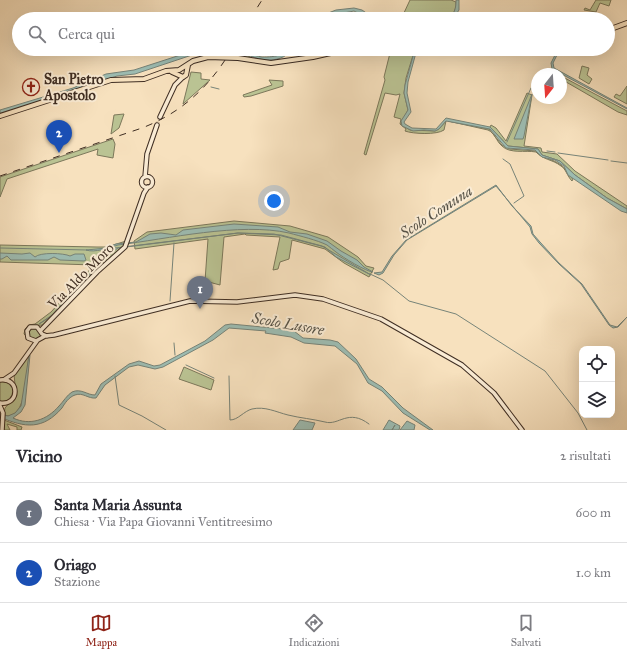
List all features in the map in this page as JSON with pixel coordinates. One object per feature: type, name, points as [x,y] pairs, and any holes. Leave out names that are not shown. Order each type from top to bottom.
[{"type":"main road","points":[[615,27],[627,23]]},
{"type":"main road","points":[[160,117],[181,72],[193,61],[208,57],[228,57],[271,63],[317,56]]},
{"type":"main road","points":[[0,116],[111,80],[144,79],[162,73],[181,72]]},
{"type":"main road","points":[[176,84],[183,77],[181,72]]},
{"type":"main road","points":[[146,169],[152,183],[146,186],[142,180],[145,177],[147,154],[157,125]]},
{"type":"main road","points":[[145,177],[150,177]]},
{"type":"main road","name":"Via Aldo Moro","points":[[41,331],[97,272],[123,250],[129,240],[146,186]]},
{"type":"main road","points":[[47,336],[37,327],[30,327],[27,331],[27,336],[32,340],[39,339],[190,301],[237,302],[295,295],[323,299],[388,322],[462,365],[496,395],[522,430]]},
{"type":"main road","name":"Via Aldo Moro","points":[[37,327],[45,326]]},
{"type":"main road","points":[[2,379],[14,373],[39,339],[41,331]]},
{"type":"main road","points":[[31,349],[32,340]]},
{"type":"main road","points":[[3,414],[8,403],[15,394],[14,373]]},
{"type":"main road","points":[[2,379],[14,385]]},
{"type":"main road","points":[[2,430],[3,414],[0,404],[8,403]]},
{"type":"green space","points":[[410,0],[451,0],[456,2],[454,12],[404,12]]},
{"type":"green space","points":[[596,0],[611,0],[609,6],[600,3],[596,12],[584,10],[585,8],[590,10]]},
{"type":"green space","points":[[230,56],[248,56],[252,58]]},
{"type":"green space","points":[[389,56],[413,56],[406,78],[404,93],[408,110],[401,124],[410,130],[435,131],[439,129],[446,121],[444,130],[441,132],[425,134],[405,131],[406,129],[400,124],[401,119],[394,117],[400,94],[396,95],[385,93],[366,155],[364,154],[385,80],[384,77]]},
{"type":"green space","points":[[582,66],[589,68],[587,75],[592,79],[589,84],[579,78]]},
{"type":"green space","points":[[191,72],[201,73],[201,79],[210,80],[183,104]]},
{"type":"green space","points":[[567,79],[627,111],[627,115],[618,112],[567,82]]},
{"type":"green space","points":[[269,80],[283,81],[283,86],[244,97],[243,95],[272,85]]},
{"type":"green space","points":[[627,86],[627,104],[614,97],[616,94],[620,96]]},
{"type":"green space","points":[[527,93],[531,95],[524,146],[541,148],[542,152],[557,154],[575,171],[627,206],[627,209],[607,198],[575,175],[560,161],[542,155],[538,149],[508,146],[490,127],[491,125],[496,128],[506,141]]},
{"type":"green space","points":[[124,114],[119,128],[111,134],[114,115]]},
{"type":"green space","points":[[448,121],[489,129],[502,145],[510,149],[536,151],[542,156],[561,165],[573,179],[572,181],[561,166],[542,157],[536,152],[509,150],[502,146],[488,130]]},
{"type":"green space","points":[[113,139],[115,144],[113,158],[97,155],[98,149],[7,179],[0,197],[0,177]]},
{"type":"green space","points":[[234,221],[290,226],[328,237],[358,257],[366,266],[374,268],[369,277],[344,263],[325,249],[292,240],[289,259],[280,262],[278,269],[273,270],[280,237],[245,234],[224,237],[220,285],[205,281],[208,239],[135,249],[134,241],[147,232]]},
{"type":"green space","points":[[126,241],[122,248],[103,263],[43,325],[30,326],[25,335],[24,334],[25,329],[29,325],[35,324],[51,312],[94,265],[0,262],[0,245],[107,247]]},
{"type":"green space","points":[[35,327],[41,335],[38,339],[31,340],[28,336],[29,329]]},
{"type":"green space","points":[[29,355],[26,382],[21,403],[17,411],[12,415],[4,415],[5,408],[16,395],[14,374]]},
{"type":"green space","points":[[184,367],[214,380],[211,390],[179,379]]},
{"type":"green space","points":[[0,381],[11,384],[13,391],[12,397],[4,402],[0,402]]},
{"type":"green space","points":[[4,420],[22,427],[21,430],[17,430],[17,427],[7,424],[10,430],[4,430]]},
{"type":"water","points":[[456,0],[459,0],[459,10],[458,12],[453,12],[456,6]]},
{"type":"water","points":[[354,8],[365,12],[331,12]]},
{"type":"water","points":[[177,56],[189,56],[135,74],[117,76],[0,114],[0,110],[73,88],[106,74],[134,70]]},
{"type":"water","points":[[251,56],[285,56],[273,60],[258,59]]},
{"type":"water","points":[[413,56],[415,56],[408,82],[407,93],[411,112],[404,122],[405,124],[412,128],[436,129],[446,118],[490,127],[508,146],[538,149],[542,155],[560,161],[575,175],[607,198],[627,209],[627,213],[621,211],[568,175],[564,166],[555,160],[542,157],[535,150],[506,148],[490,129],[446,121],[439,129],[435,131],[413,131],[402,126],[401,121],[408,110],[404,93]]},
{"type":"water","points":[[554,56],[556,56],[553,63],[554,68],[552,68],[551,63]]},
{"type":"water","points":[[567,75],[627,108],[567,77]]},
{"type":"water","points":[[531,96],[523,139],[514,139]]},
{"type":"water","points":[[496,185],[505,197],[496,186],[407,240],[394,255],[383,273],[379,275],[374,273],[382,272],[392,256],[406,240]]},
{"type":"water","points":[[517,211],[531,226],[533,234],[540,242],[559,263],[582,284],[610,325],[617,327],[627,317],[618,327],[613,328],[609,325],[581,284],[559,264],[539,243],[532,234],[530,227]]},
{"type":"water","points":[[234,224],[278,227],[290,232],[307,234],[327,241],[373,272],[354,264],[323,243],[289,233],[270,230],[226,230],[118,245],[97,251],[86,250],[107,248],[116,244],[136,242],[150,234],[161,233],[176,235],[183,230]]},
{"type":"water","points":[[238,233],[118,248],[107,256],[52,316],[39,324],[52,315],[107,255],[115,248]]},
{"type":"water","points":[[238,233],[274,234],[277,235]]},
{"type":"water","points":[[277,235],[281,235],[323,246]]},
{"type":"water","points":[[327,249],[371,275],[336,257]]},
{"type":"water","points":[[0,253],[30,253],[35,257],[42,254],[70,256],[75,254],[84,254],[86,260],[60,260],[54,257],[48,260],[11,260],[7,256],[0,259]]},
{"type":"water","points":[[231,324],[283,329],[294,331],[303,338],[338,342],[356,359],[369,379],[382,387],[403,408],[433,430],[430,430],[403,413],[382,391],[368,383],[357,364],[335,346],[304,343],[291,337],[265,333],[266,331],[229,328],[213,340],[163,367],[155,369],[138,365],[129,367],[105,385],[96,398],[90,398],[81,394],[73,396],[67,400],[55,415],[41,423],[26,425],[0,417],[0,414],[8,416],[15,413],[21,406],[29,355],[25,405],[21,412],[13,418],[32,421],[49,415],[72,392],[81,391],[95,395],[101,384],[129,364],[139,361],[154,366],[160,365],[205,341],[225,325]]},
{"type":"water","points":[[300,420],[315,423],[312,430],[293,430]]},
{"type":"water","points":[[389,420],[400,426],[399,430],[383,430]]},
{"type":"water","points":[[407,421],[415,425],[414,430],[400,430]]},
{"type":"waterway","points":[[211,87],[219,89]]},
{"type":"waterway","points":[[507,142],[531,88]]},
{"type":"waterway","points":[[547,151],[555,152]]},
{"type":"waterway","points":[[558,153],[608,160]]},
{"type":"waterway","points":[[503,159],[510,164],[524,196],[514,203]]},
{"type":"waterway","points":[[611,161],[627,163]]},
{"type":"waterway","points":[[170,301],[174,243]]},
{"type":"waterway","points":[[0,248],[87,250]]},
{"type":"waterway","points":[[370,274],[383,280],[409,301],[456,314],[545,371],[578,413],[587,430]]},
{"type":"waterway","points":[[174,343],[175,355]]},
{"type":"waterway","points":[[186,365],[214,378]]},
{"type":"waterway","points":[[115,376],[119,405],[166,430]]},
{"type":"waterway","points":[[229,376],[230,420],[236,419],[249,410],[261,408],[330,423],[350,417],[362,419],[369,424]]},
{"type":"tunnel","points":[[157,125],[160,117]]},
{"type":"railway","points":[[254,12],[262,0]]},
{"type":"railway","points":[[0,176],[157,122],[183,106],[205,86],[227,56]]},
{"type":"place","name":"San Pietro Apostolo","points":[[31,87]]},
{"type":"place","name":"Oriago","points":[[59,153]]},
{"type":"place","name":"Santa Maria Assunta","points":[[200,309]]},
{"type":"water label","name":"Scolo Comuna","points":[[436,212]]},
{"type":"water label","name":"Scolo Lusore","points":[[288,324]]}]
